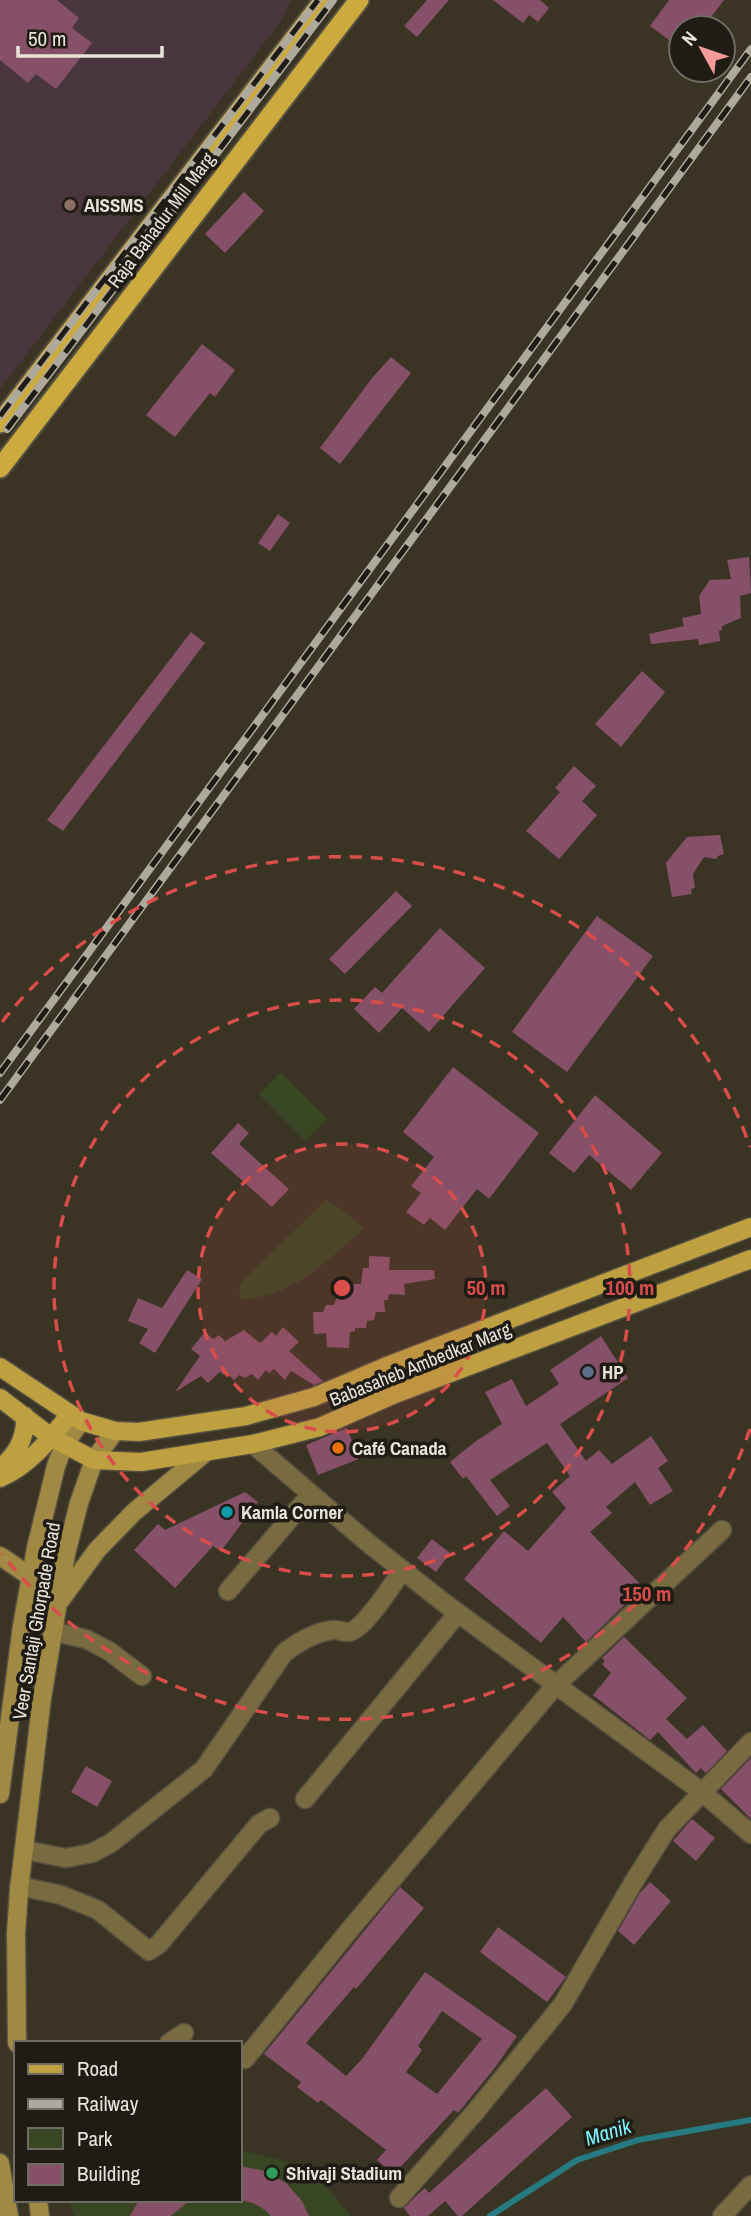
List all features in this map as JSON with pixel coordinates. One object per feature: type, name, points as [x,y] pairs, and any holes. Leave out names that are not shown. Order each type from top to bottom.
[{"type":"highway","name":"Raja Bahadur Mill Marg","points":[[0,423],[324,0]]},
{"type":"highway","name":"Raja Bahadur Mill Marg","points":[[0,468],[359,0]]},
{"type":"highway","points":[[24,393],[45,410]]},
{"type":"main road","name":"Babasaheb Ambedkar Marg","points":[[0,1367],[75,1417],[115,1431],[139,1432],[246,1416],[314,1398],[387,1366],[751,1227]]},
{"type":"main road","name":"Babasaheb Ambedkar Marg","points":[[94,1460],[141,1462],[253,1444],[320,1427],[395,1394],[751,1259]]},
{"type":"main road","points":[[0,1398],[58,1441],[94,1460]]},
{"type":"main road","points":[[0,1469],[19,1448],[24,1438],[25,1416]]},
{"type":"main road","name":"Veer Santaji Ghorpade Road","points":[[0,1794],[20,1640],[56,1466],[58,1441],[75,1417]]},
{"type":"main road","name":"Veer Santaji Ghorpade Road","points":[[17,2041],[16,1933],[19,1886],[51,1631],[79,1503],[94,1460],[115,1431]]},
{"type":"main road","points":[[0,1478],[11,1474],[58,1441]]},
{"type":"main road","points":[[56,1607],[106,1541],[135,1511],[206,1452]]},
{"type":"main road","points":[[0,1556],[31,1577]]},
{"type":"main road","points":[[0,2163],[9,2216]]},
{"type":"street","points":[[253,1444],[403,1570],[555,1686],[702,1792],[751,1834]]},
{"type":"street","points":[[229,1591],[311,1494]]},
{"type":"street","points":[[245,2059],[555,1686],[722,1530]]},
{"type":"street","points":[[24,1850],[66,1858],[92,1853],[111,1843],[204,1769],[284,1653],[298,1643],[334,1629],[348,1633],[359,1627],[403,1570]]},
{"type":"street","points":[[305,1799],[458,1612]]},
{"type":"street","points":[[51,1631],[86,1639],[109,1651],[142,1676]]},
{"type":"street","points":[[399,2198],[476,2111],[563,2004],[667,1829],[751,1742]]},
{"type":"street","points":[[19,1886],[61,1895],[99,1910],[149,1951],[159,1944],[259,1824],[270,1818]]},
{"type":"street","points":[[722,2216],[751,2185]]},
{"type":"shaded area","name":"AISSMS","points":[[0,0],[291,0],[281,21],[0,389]]},
{"type":"green space","points":[[281,1072],[327,1119],[305,1141],[259,1094]]},
{"type":"green space","points":[[326,1200],[364,1228],[323,1264],[292,1285],[259,1297],[241,1299],[239,1289],[242,1281]]},
{"type":"green space","name":"Shivaji Stadium","points":[[242,2150],[285,2161],[325,2185],[351,2216],[74,2216],[70,2202],[242,2202]]},
{"type":"building","points":[[0,0],[57,0],[79,18],[72,28],[92,43],[56,89],[36,74],[28,83],[0,60]]},
{"type":"building","points":[[427,0],[449,0],[417,37],[404,26]]},
{"type":"building","points":[[493,0],[540,0],[549,8],[538,22],[529,15],[523,23]]},
{"type":"building","points":[[669,0],[724,0],[714,14],[667,14],[667,39],[650,26]]},
{"type":"building","points":[[244,192],[264,211],[225,253],[205,234]]},
{"type":"building","points":[[202,344],[235,370],[215,397],[210,393],[175,437],[146,415]]},
{"type":"building","points":[[391,357],[411,373],[340,464],[320,448]]},
{"type":"building","points":[[278,514],[290,523],[270,551],[258,543]]},
{"type":"building","points":[[749,557],[751,593],[740,596],[741,618],[722,626],[719,631],[720,641],[699,645],[698,639],[651,644],[649,634],[684,626],[682,618],[701,614],[699,596],[710,580],[731,579],[727,560]]},
{"type":"building","points":[[191,632],[205,643],[63,831],[47,820]]},
{"type":"building","points":[[642,671],[665,692],[621,747],[595,724]]},
{"type":"building","points":[[574,766],[596,786],[582,801],[597,815],[559,859],[526,831],[560,792],[555,788]]},
{"type":"building","points":[[720,835],[724,854],[716,859],[704,857],[693,874],[695,888],[691,889],[692,894],[672,897],[666,863],[687,837]]},
{"type":"building","points":[[396,891],[412,906],[345,974],[329,959]]},
{"type":"building","points":[[597,916],[653,956],[567,1072],[512,1032]]},
{"type":"building","points":[[440,928],[485,968],[429,1032],[402,1008],[379,1033],[354,1009],[375,987],[382,993]]},
{"type":"building","points":[[453,1067],[539,1133],[489,1199],[477,1189],[445,1230],[430,1218],[424,1225],[406,1212],[421,1193],[411,1186],[434,1157],[403,1132]]},
{"type":"building","points":[[595,1095],[662,1153],[631,1190],[589,1155],[574,1173],[549,1153]]},
{"type":"building","points":[[238,1123],[249,1133],[239,1144],[289,1189],[272,1207],[211,1153]]},
{"type":"building","points":[[369,1256],[390,1257],[389,1270],[434,1270],[435,1279],[404,1284],[405,1295],[389,1294],[388,1300],[384,1300],[385,1312],[376,1312],[374,1320],[367,1321],[366,1328],[355,1328],[355,1331],[350,1332],[349,1348],[327,1347],[326,1333],[314,1334],[313,1312],[323,1312],[326,1305],[334,1305],[341,1284],[361,1284],[363,1268],[369,1268]]},
{"type":"building","points":[[187,1270],[202,1279],[155,1353],[139,1343],[148,1329],[128,1321],[138,1298],[162,1308]]},
{"type":"building","points":[[283,1327],[299,1342],[289,1351],[323,1381],[314,1385],[291,1371],[285,1380],[274,1369],[269,1373],[266,1370],[258,1380],[252,1374],[245,1378],[239,1375],[234,1380],[226,1372],[224,1375],[220,1372],[208,1383],[201,1376],[175,1392],[200,1356],[191,1349],[205,1332],[213,1339],[219,1335],[225,1341],[244,1330],[260,1343],[272,1332],[276,1336]]},
{"type":"building","points":[[601,1336],[628,1378],[560,1424],[586,1461],[599,1450],[612,1464],[651,1436],[668,1461],[658,1468],[673,1491],[650,1505],[635,1482],[606,1507],[612,1513],[590,1532],[643,1587],[586,1642],[563,1617],[541,1643],[464,1579],[504,1531],[528,1551],[566,1508],[552,1492],[570,1476],[547,1443],[490,1480],[510,1506],[497,1516],[466,1476],[463,1479],[450,1462],[502,1424],[485,1392],[512,1379],[526,1406],[559,1384],[550,1370]]},
{"type":"building","points":[[347,1428],[359,1459],[318,1475],[306,1445]]},
{"type":"building","points":[[245,1492],[258,1502],[221,1551],[213,1546],[175,1588],[134,1550],[158,1524],[165,1530]]},
{"type":"building","points":[[432,1539],[450,1553],[436,1572],[417,1558]]},
{"type":"building","points":[[624,1637],[687,1698],[666,1719],[687,1739],[703,1725],[727,1751],[706,1773],[701,1768],[696,1773],[658,1732],[650,1740],[593,1695],[611,1673],[602,1664],[605,1661],[602,1658]]},
{"type":"building","points":[[751,1758],[751,1819],[721,1789]]},
{"type":"building","points":[[86,1766],[112,1781],[97,1807],[71,1792]]},
{"type":"building","points":[[692,1819],[715,1838],[696,1861],[673,1841]]},
{"type":"building","points":[[650,1882],[671,1901],[634,1945],[618,1931],[640,1893]]},
{"type":"building","points":[[400,1887],[424,1908],[356,1989],[354,1987],[306,2043],[346,2076],[362,2059],[425,1972],[517,2036],[458,2113],[454,2110],[393,2175],[377,2160],[386,2150],[321,2100],[318,2103],[297,2087],[301,2082],[264,2054]],"holes":[[[442,2011],[482,2039],[437,2094],[406,2072],[422,2050],[418,2046]]]},
{"type":"building","points":[[498,1927],[566,1977],[547,2002],[480,1952]]},
{"type":"building","points":[[546,2088],[572,2117],[462,2216],[458,2216],[445,2201],[428,2216],[410,2216],[404,2208],[419,2193],[425,2188],[429,2193]]},
{"type":"building","points":[[242,2166],[265,2171],[286,2183],[302,2201],[309,2216],[271,2216],[253,2203],[242,2200]]},
{"type":"building","points":[[138,2202],[188,2202],[171,2216],[130,2216]]},
{"type":"waterway","name":"Manik","points":[[490,2216],[577,2160],[638,2140],[751,2120]]},
{"type":"railway","points":[[0,416],[318,0]]},
{"type":"railway","points":[[7,429],[333,0]]},
{"type":"railway","points":[[0,1073],[751,49]]},
{"type":"railway","points":[[0,1100],[751,77]]},
{"type":"place","name":"AISSMS","points":[[70,205]]},
{"type":"place","name":"HP","points":[[588,1372]]},
{"type":"place","name":"Café Canada","points":[[338,1448]]},
{"type":"place","name":"Kamla Corner","points":[[227,1512]]},
{"type":"place","name":"Shivaji Stadium","points":[[272,2173]]}]
